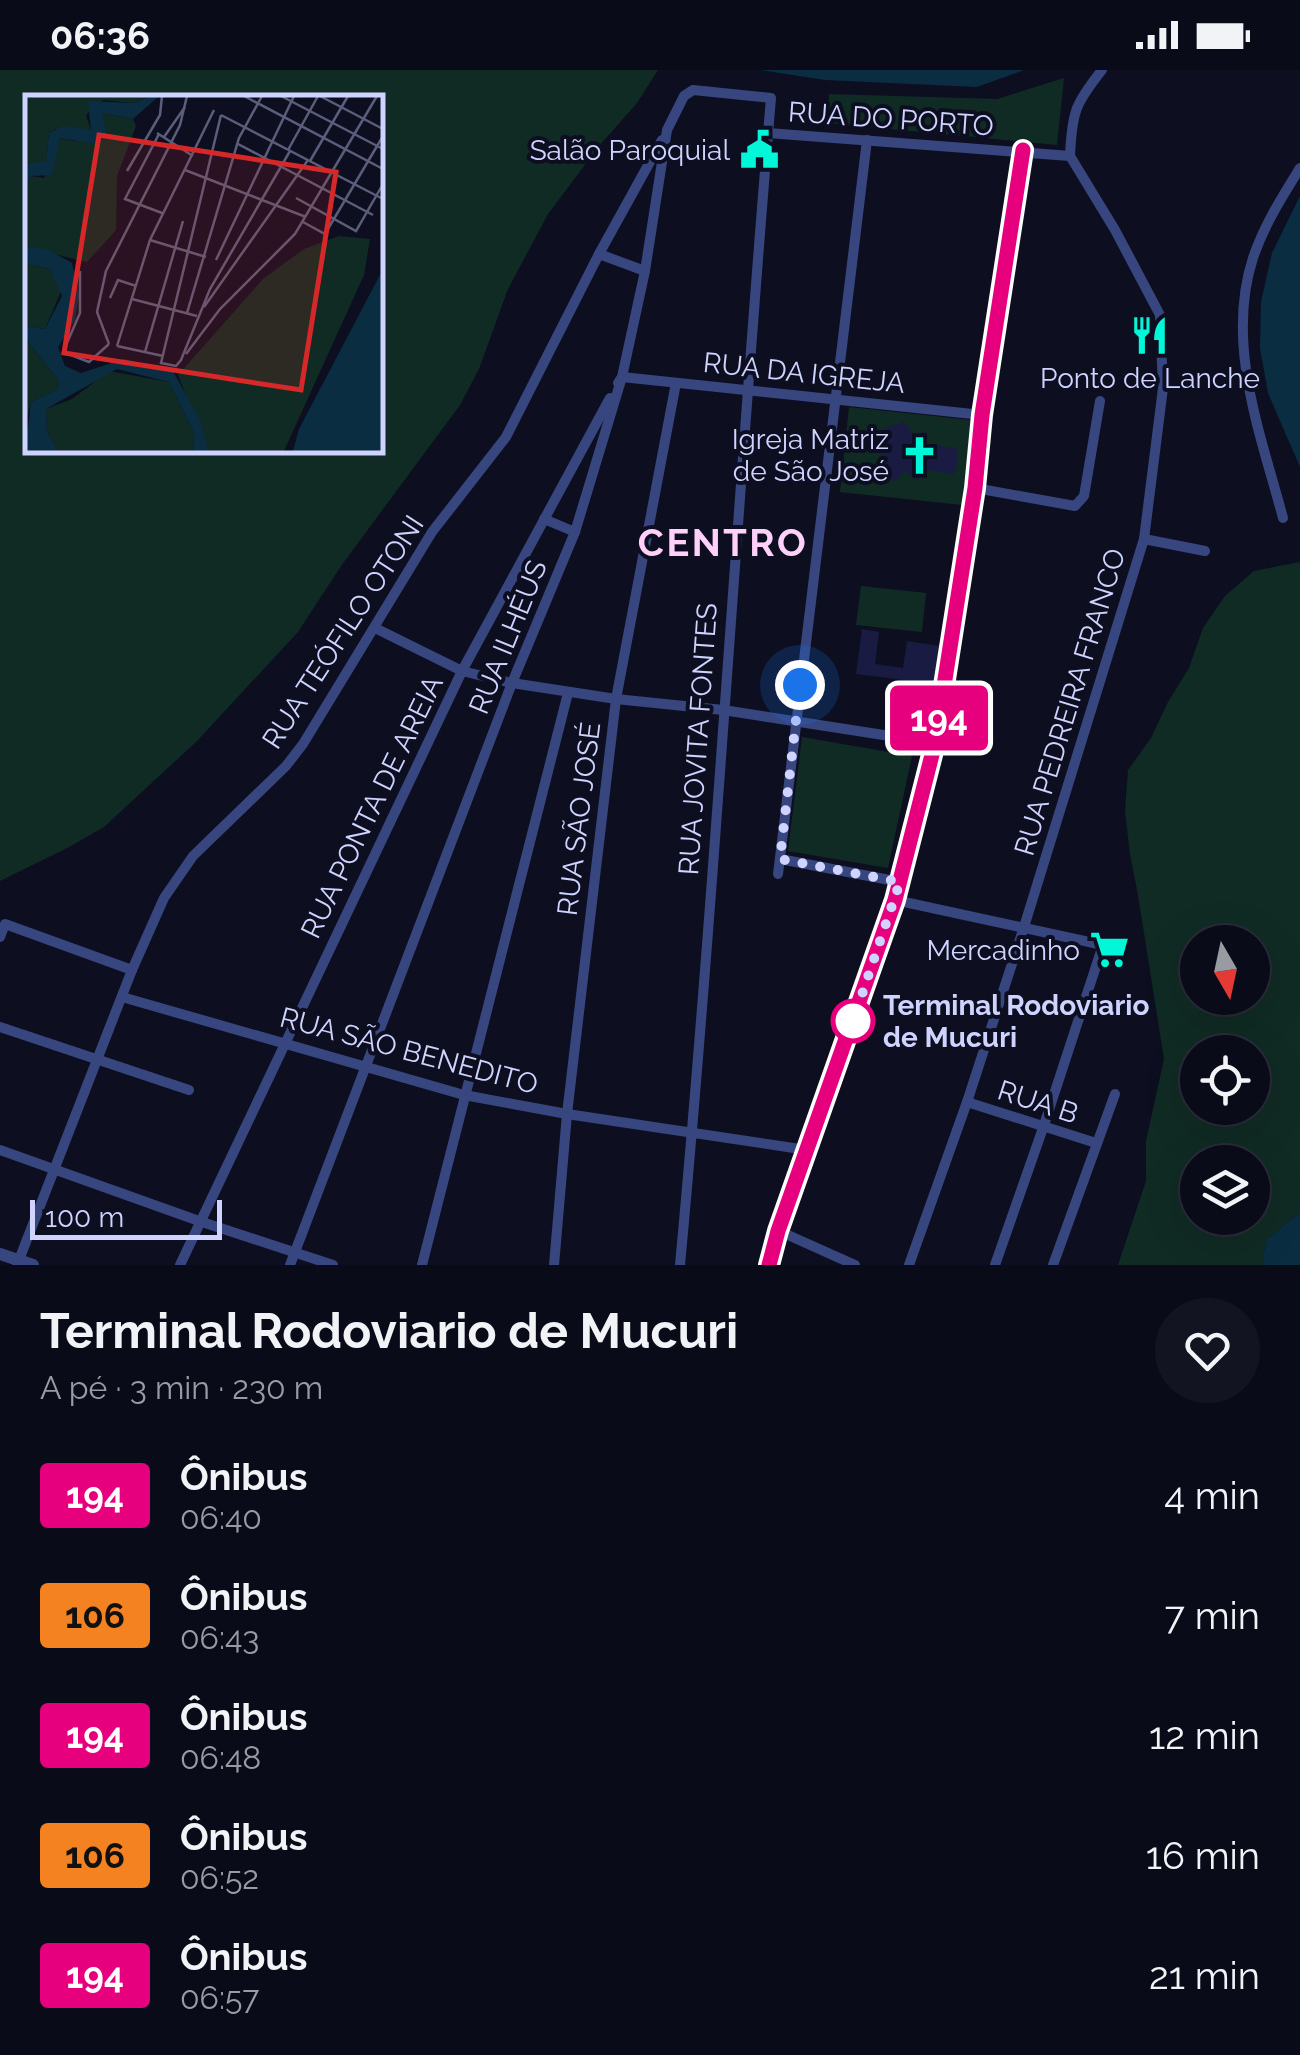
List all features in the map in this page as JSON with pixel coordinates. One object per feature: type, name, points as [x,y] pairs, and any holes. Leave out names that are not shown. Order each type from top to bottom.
[{"type":"street","points":[[1070,156],[1071,122],[1078,100],[1102,70]]},
{"type":"street","name":"RUA ILHÉUS","points":[[290,1265],[512,683],[575,532],[622,377],[645,272],[667,130],[684,96],[693,90],[772,98]]},
{"type":"street","name":"RUA JOVITA FONTES","points":[[680,1265],[772,98]]},
{"type":"street","name":"RUA TEÓFILO OTONI","points":[[18,1263],[132,970],[176,877],[294,755],[432,532],[506,437],[598,254],[667,130]]},
{"type":"street","name":"RUA DO PORTO","points":[[768,132],[1070,156]]},
{"type":"street","points":[[778,874],[867,140]]},
{"type":"street","points":[[769,1265],[895,900],[935,743],[1023,150]]},
{"type":"street","name":"RUA PEDREIRA FRANCO","points":[[909,1265],[1024,927],[1144,540],[1162,388],[1160,315],[1070,156]]},
{"type":"street","points":[[1282,518],[1246,378],[1243,344],[1252,260],[1268,219],[1300,168]]},
{"type":"street","points":[[598,254],[645,272]]},
{"type":"street","name":"RUA DA IGREJA","points":[[622,377],[982,415]]},
{"type":"street","name":"RUA PONTA DE AREIA","points":[[180,1265],[462,671],[622,377]]},
{"type":"street","name":"RUA SÃO JOSÉ","points":[[556,1265],[567,1114],[616,700],[676,383]]},
{"type":"street","points":[[975,488],[1075,506],[1084,496],[1100,401]]},
{"type":"street","points":[[544,519],[575,532]]},
{"type":"street","points":[[1144,540],[1205,552]]},
{"type":"street","points":[[374,628],[462,671],[512,683],[935,743]]},
{"type":"street","points":[[422,1265],[568,693]]},
{"type":"street","points":[[780,859],[900,882]]},
{"type":"street","points":[[895,900],[1103,945],[995,1265]]},
{"type":"street","points":[[0,937],[5,924],[132,970]]},
{"type":"street","name":"RUA SÃO BENEDITO","points":[[122,997],[464,1095],[808,1150]]},
{"type":"street","points":[[0,1026],[189,1090]]},
{"type":"street","points":[[1053,1265],[1115,1094]]},
{"type":"street","name":"RUA B","points":[[967,1102],[1096,1143]]},
{"type":"street","points":[[0,1150],[334,1265]]},
{"type":"street","points":[[778,1231],[856,1265]]},
{"type":"street","points":[[0,1254],[18,1263],[34,1265]]},
{"type":"green space","points":[[0,70],[658,70],[637,103],[548,214],[508,289],[479,369],[460,405],[341,566],[298,632],[197,741],[104,827],[0,881]]},
{"type":"green space","points":[[1064,78],[1057,145],[827,123],[829,94],[997,99]]},
{"type":"green space","points":[[849,407],[971,420],[962,505],[840,492]]},
{"type":"green space","points":[[1300,562],[1300,1212],[1266,1240],[1262,1265],[1118,1265],[1146,1181],[1146,1141],[1164,1059],[1130,854],[1125,811],[1128,770],[1151,738],[1189,668],[1203,628],[1225,596],[1254,571]]},
{"type":"green space","points":[[861,586],[926,593],[922,632],[856,625]]},
{"type":"green space","points":[[802,737],[912,756],[888,868],[788,851]]},
{"type":"water","points":[[760,70],[1024,70],[977,87],[825,80]]},
{"type":"water","points":[[1300,196],[1300,467],[1268,393],[1260,348],[1261,302],[1272,253]]},
{"type":"water","points":[[1300,1212],[1300,1265],[1262,1265],[1266,1240]]},
{"type":"building","name":"Igreja Matriz de São José","points":[[904,422],[914,435],[926,431],[924,443],[957,449],[954,474],[921,469],[918,481],[905,471],[894,482],[890,475],[886,478],[877,466],[884,449],[884,429]]},
{"type":"building","points":[[862,629],[879,632],[875,664],[903,668],[907,641],[940,646],[935,684],[856,674]]},
{"type":"bus line","name":"194","points":[[769,1265],[895,900],[935,743],[1023,150]]},
{"type":"place","name":"Salão Paroquial","points":[[760,150]]},
{"type":"place","name":"Ponto de Lanche","points":[[1150,335]]},
{"type":"place","name":"Igreja Matriz de São José","points":[[919,455]]},
{"type":"place","name":"Mercadinho","points":[[1110,950]]},
{"type":"place","name":"Terminal Rodoviario de Mucuri","points":[[853,1021]]},
{"type":"district","name":"CENTRO","points":[[723,542]]},
{"type":"route","points":[[800,685],[780,859],[900,882],[853,1021]]}]
